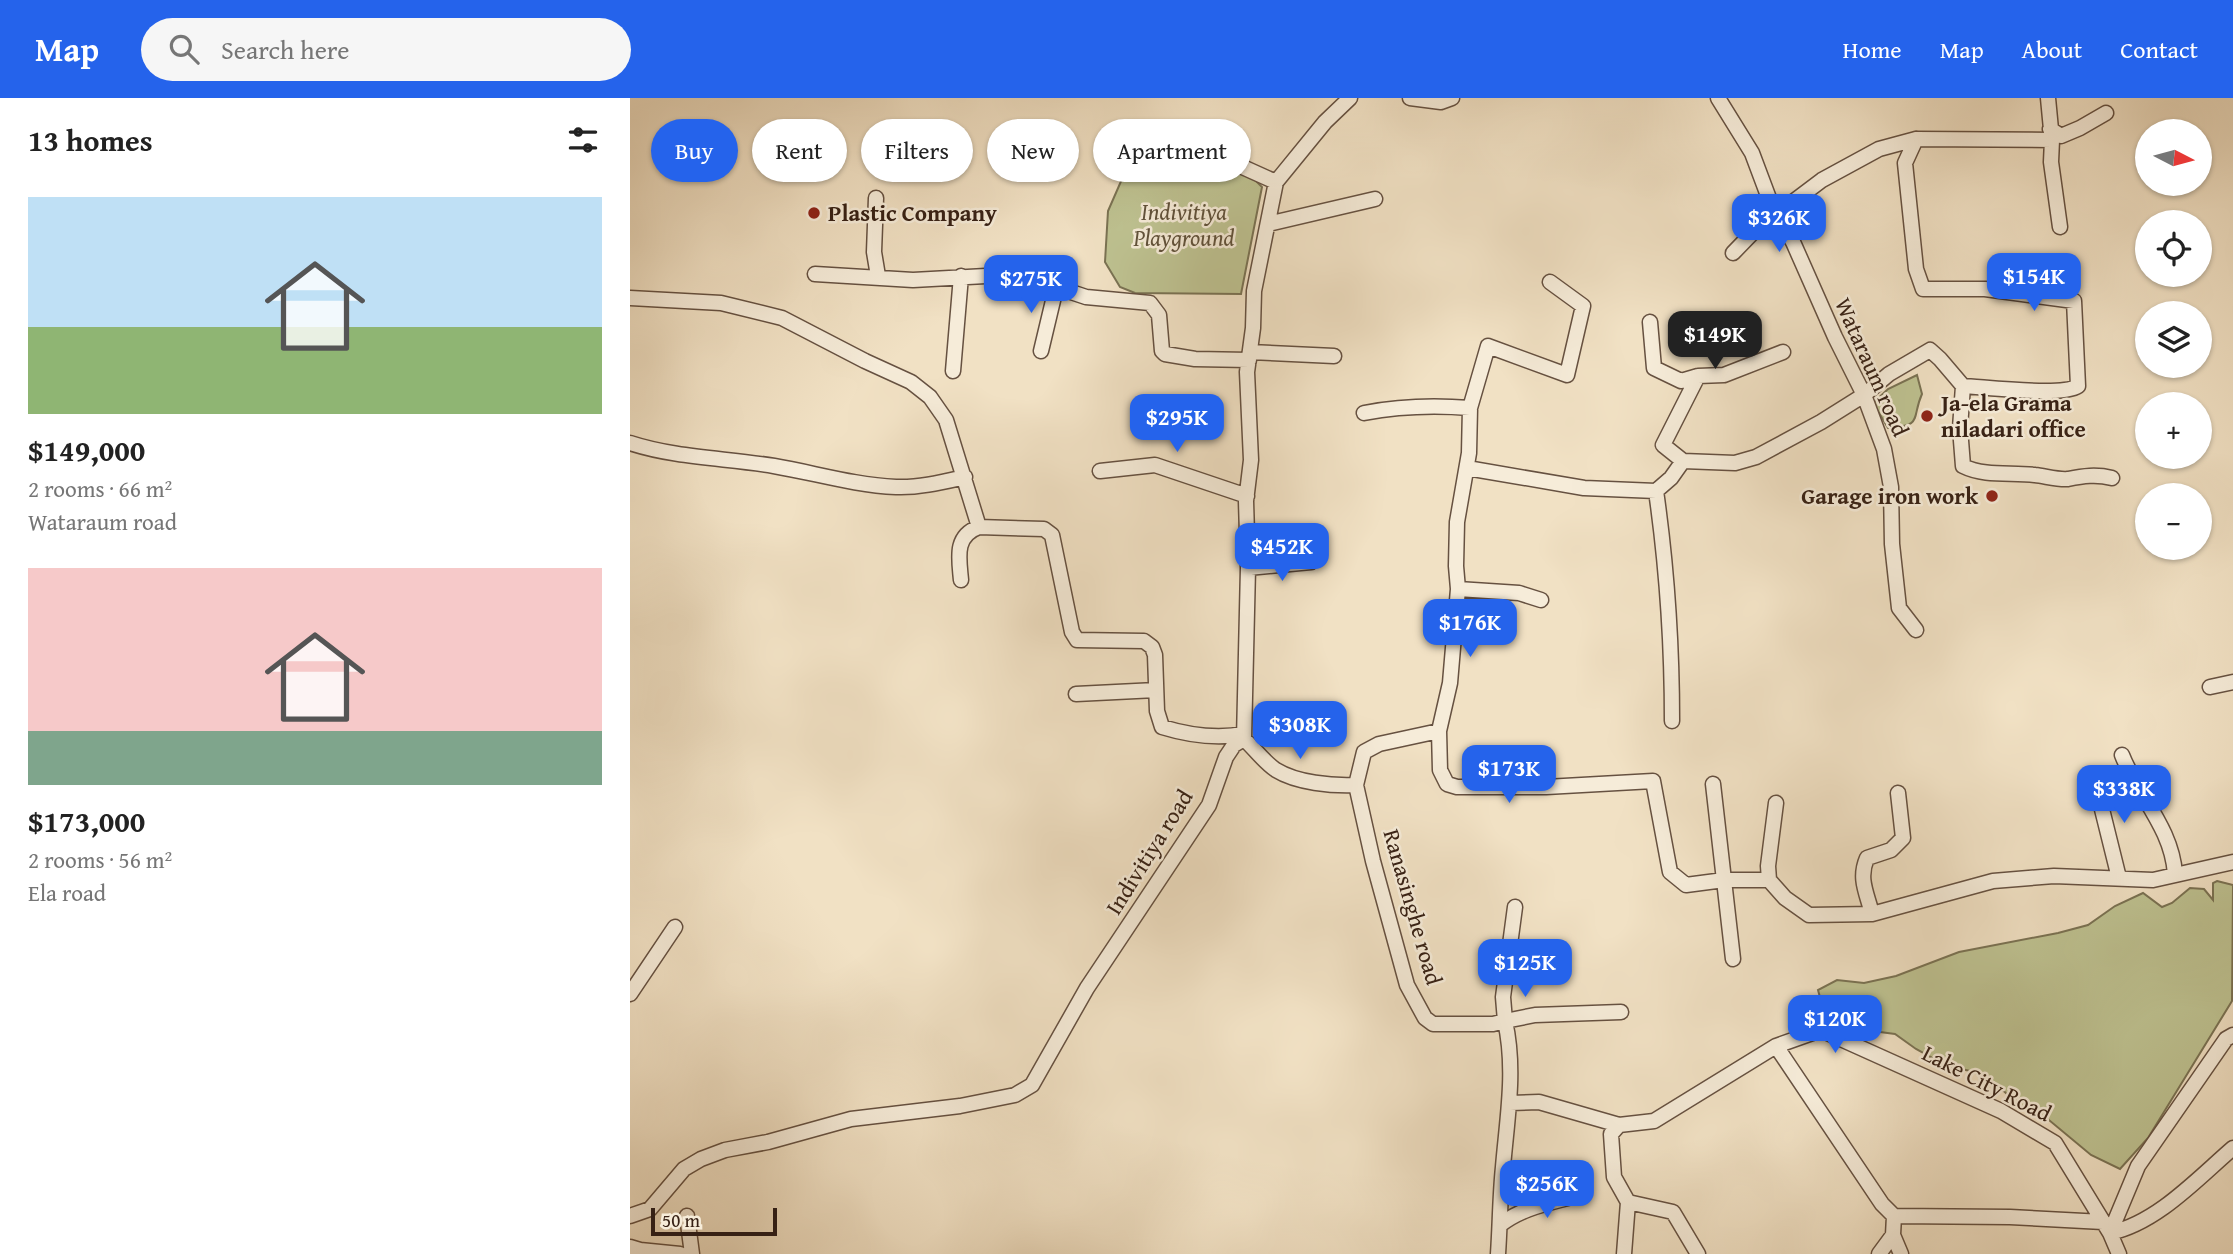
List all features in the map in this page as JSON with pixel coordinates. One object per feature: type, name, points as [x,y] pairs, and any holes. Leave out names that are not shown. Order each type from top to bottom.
[{"type":"street","points":[[1350,98],[1325,122],[1276,181],[1254,290],[1247,372],[1251,460],[1247,496],[1244,736],[1275,769],[1293,777],[1341,786],[1356,785],[1364,752],[1379,744],[1439,731]]},
{"type":"street","points":[[1410,98],[1441,102],[1452,98]]},
{"type":"street","name":"Wataraum road","points":[[1718,98],[1752,153],[1770,201],[1793,242],[1864,395],[1884,449],[1891,487],[1892,544],[1899,608],[1916,630]]},
{"type":"street","points":[[2048,98],[2051,162],[2060,227]]},
{"type":"street","points":[[1733,253],[1763,222],[1777,215],[1822,180],[1880,149],[1916,139],[2051,134],[2061,136],[2106,113]]},
{"type":"street","points":[[1916,139],[1905,163],[1916,270],[1923,289],[1985,289],[2074,301],[2078,386],[2074,389],[2054,391],[1963,386]]},
{"type":"street","points":[[1251,170],[1276,181]]},
{"type":"street","points":[[876,198],[874,252],[878,276]]},
{"type":"street","points":[[1268,224],[1374,199]]},
{"type":"street","points":[[815,274],[913,280],[1004,275],[1035,280],[1086,297],[1150,303],[1158,315],[1162,351],[1165,354],[1195,359],[1334,356]]},
{"type":"street","points":[[953,371],[961,276]]},
{"type":"street","points":[[1550,282],[1583,306],[1567,375],[1488,346],[1470,408],[1467,468],[1457,522],[1458,589],[1451,683],[1439,731],[1440,771],[1447,784],[1457,787],[1546,788],[1653,780],[1670,872],[1686,885],[1724,880],[1769,880]]},
{"type":"street","points":[[1041,351],[1056,288]]},
{"type":"street","points":[[630,298],[721,303],[782,318],[911,382],[930,397],[946,420],[979,527]]},
{"type":"street","points":[[1650,323],[1654,368],[1681,381],[1698,376],[1724,375],[1783,352]]},
{"type":"street","points":[[1698,376],[1663,445],[1683,461],[1735,463],[1756,457],[1821,422],[1864,395],[1889,374],[1930,350],[1963,386],[1960,428],[1963,466],[1983,473],[2015,473],[2067,479],[2075,475],[2102,475],[2112,478]]},
{"type":"street","points":[[1364,413],[1432,405],[1470,408]]},
{"type":"street","points":[[630,443],[723,461],[773,466],[831,479],[897,487],[926,485],[965,477]]},
{"type":"street","points":[[1467,468],[1584,488],[1656,491],[1671,478],[1683,461]]},
{"type":"street","points":[[1100,471],[1155,466],[1247,496]]},
{"type":"street","points":[[1656,491],[1666,557],[1671,621],[1672,721]]},
{"type":"street","points":[[961,580],[960,544],[968,531],[979,527],[1044,529],[1052,535],[1072,632],[1077,640],[1144,641],[1152,647],[1155,655],[1157,712],[1162,727],[1220,737],[1244,736]]},
{"type":"street","points":[[1248,568],[1311,562]]},
{"type":"street","points":[[1458,589],[1518,593],[1541,600]]},
{"type":"street","points":[[2210,687],[2233,682]]},
{"type":"street","points":[[1076,694],[1156,690]]},
{"type":"street","name":"Indivitiya road","points":[[630,1216],[650,1209],[684,1169],[725,1150],[768,1142],[851,1119],[960,1106],[1015,1096],[1032,1085],[1087,988],[1209,805],[1226,757],[1244,736]]},
{"type":"street","points":[[2122,755],[2130,777],[2155,813],[2174,855],[2175,874]]},
{"type":"street","points":[[2095,781],[2119,878]]},
{"type":"street","points":[[1713,784],[1733,960]]},
{"type":"street","name":"Ranasinghe road","points":[[1356,785],[1373,861],[1407,985],[1425,1018],[1433,1024],[1493,1024],[1535,1015],[1621,1012]]},
{"type":"street","points":[[1872,914],[1861,871],[1867,858],[1891,850],[1903,838],[1898,793]]},
{"type":"street","points":[[1776,803],[1768,866],[1769,880],[1784,898],[1809,915],[1872,914],[1993,881],[2054,876],[2153,880],[2233,862]]},
{"type":"street","points":[[1498,1254],[1510,1103],[1510,1041],[1503,997],[1516,907]]},
{"type":"street","points":[[630,994],[675,927]]},
{"type":"street","name":"Lake City Road","points":[[1510,1103],[1539,1102],[1619,1125],[1654,1121],[1776,1046],[1821,1030],[2001,1111],[2055,1143],[2107,1227],[2119,1254]]},
{"type":"street","points":[[2107,1227],[2138,1166],[2226,1039],[2233,1035]]},
{"type":"street","points":[[1776,1046],[1882,1205],[1894,1216],[2010,1217],[2127,1229],[2190,1186],[2233,1148]]},
{"type":"street","points":[[1619,1125],[1611,1134],[1614,1177],[1628,1202],[1624,1254]]},
{"type":"street","points":[[1500,1225],[1514,1214],[1582,1194]]},
{"type":"street","points":[[1628,1202],[1673,1212],[1698,1254]]},
{"type":"street","points":[[687,1216],[692,1254]]},
{"type":"street","points":[[1894,1216],[1893,1235],[1901,1254]]},
{"type":"street","points":[[1879,1254],[1893,1235]]},
{"type":"street","points":[[630,1247],[680,1254]]},
{"type":"green space","name":"Indivitiya Playground","points":[[1251,176],[1262,187],[1241,294],[1135,293],[1120,287],[1105,262],[1108,211],[1121,182],[1251,182]]},
{"type":"green space","points":[[1917,375],[1922,394],[1912,423],[1888,428],[1873,403],[1888,389]]},
{"type":"green space","points":[[2217,881],[2233,885],[2232,1001],[2148,1138],[2120,1169],[2091,1155],[2049,1120],[2026,1111],[1998,1086],[1974,1072],[1945,1065],[1895,1034],[1880,1032],[1842,1016],[1821,1001],[1818,990],[1837,980],[1864,983],[1896,976],[1959,952],[2088,925],[2115,906],[2143,893],[2162,907],[2172,903],[2190,888],[2204,889],[2213,900],[2213,883]]},
{"type":"place","name":"Plastic Company","points":[[814,213]]},
{"type":"place","name":"Ja-ela Grama niladari office","points":[[1927,416]]},
{"type":"place","name":"Garage iron work","points":[[1992,496]]}]
